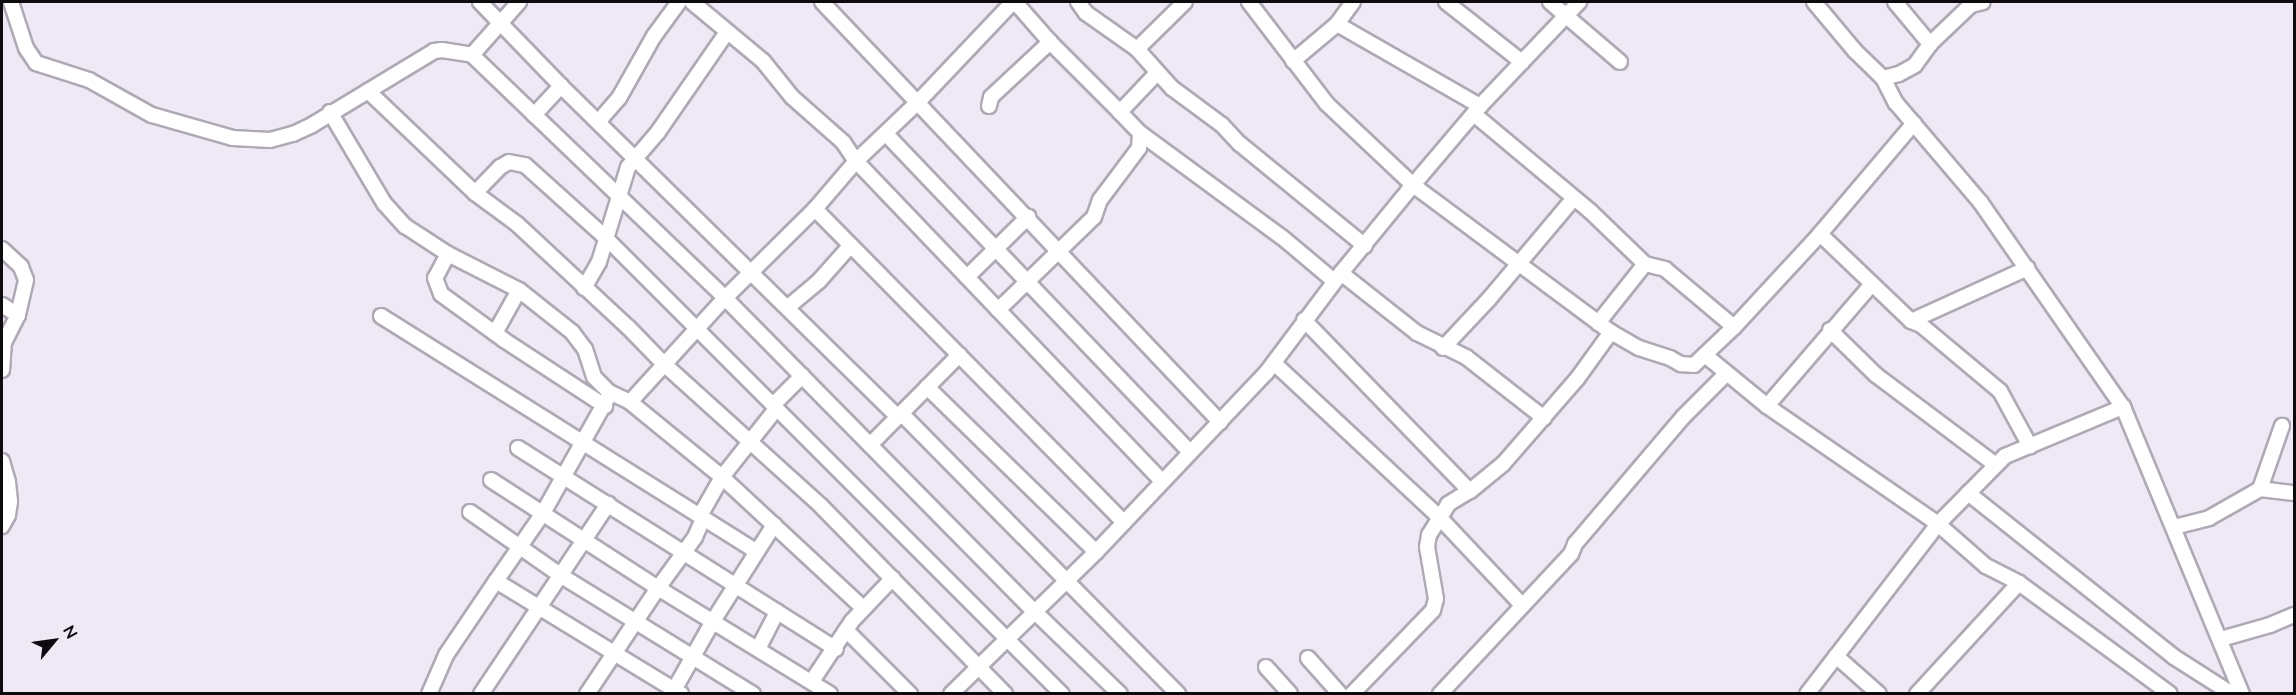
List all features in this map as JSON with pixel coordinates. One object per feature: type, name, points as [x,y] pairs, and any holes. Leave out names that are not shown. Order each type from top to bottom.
[{"type":"street","points":[[11,2],[26,48],[36,63],[89,81],[152,115],[233,138],[270,140],[312,125],[434,51],[442,50],[472,55],[725,298],[1035,612],[1120,693]]},
{"type":"street","points":[[480,2],[561,86],[900,415],[1178,693]]},
{"type":"street","points":[[472,55],[519,2]]},
{"type":"street","points":[[598,122],[619,98],[654,36],[679,2]]},
{"type":"street","points":[[692,2],[776,75],[792,97],[843,142],[856,161],[1162,481]]},
{"type":"street","points":[[822,2],[1220,422]]},
{"type":"street","points":[[630,402],[725,298],[815,209],[856,161],[918,102],[1014,2],[1140,133],[1417,333],[1443,348],[1466,357],[1544,418]]},
{"type":"street","points":[[1078,2],[1086,13],[1137,49],[1156,74],[1202,112],[1222,125],[1240,144],[1365,246]]},
{"type":"street","points":[[1137,49],[1185,2]]},
{"type":"street","points":[[1248,2],[1327,104],[1413,185],[1611,332],[1639,348],[1687,366],[1694,365],[1705,356],[1734,327],[1820,234],[1914,123]]},
{"type":"street","points":[[1293,61],[1336,24],[1353,2]]},
{"type":"street","points":[[1446,2],[1522,62]]},
{"type":"street","points":[[1550,2],[1620,62]]},
{"type":"street","points":[[952,693],[1096,552],[1274,363],[1337,277],[1365,246],[1413,185],[1477,110],[1579,2]]},
{"type":"street","points":[[1815,2],[1855,51],[1882,78],[1896,102],[1981,203],[2123,407],[2242,693]]},
{"type":"street","points":[[1895,2],[1930,44]]},
{"type":"street","points":[[1882,78],[1899,74],[1915,65],[1930,44],[1974,3]]},
{"type":"street","points":[[1336,24],[1477,110],[1646,264],[1665,269],[1734,327]]},
{"type":"street","points":[[584,288],[599,262],[605,237],[620,199],[624,176],[636,157],[658,132],[727,32]]},
{"type":"street","points":[[989,106],[991,97],[1050,42]]},
{"type":"street","points":[[1120,112],[1156,74]]},
{"type":"street","points":[[534,115],[561,86]]},
{"type":"street","points":[[368,91],[475,193],[517,224],[628,327],[664,364],[750,440],[893,579],[1005,693]]},
{"type":"street","points":[[330,112],[384,202],[405,226],[448,254],[519,290],[579,339],[594,377],[607,399]]},
{"type":"street","points":[[998,310],[1094,217],[1100,200],[1139,148],[1140,133]]},
{"type":"street","points":[[886,134],[1190,452]]},
{"type":"street","points":[[475,193],[500,167],[516,162],[525,165],[605,237],[696,331],[775,406],[1062,693]]},
{"type":"street","points":[[1443,348],[1574,198]]},
{"type":"street","points":[[815,209],[1124,522]]},
{"type":"street","points":[[967,277],[1028,217]]},
{"type":"street","points":[[1820,234],[1911,321],[1921,325],[2000,391],[2030,446]]},
{"type":"street","points":[[788,307],[819,281],[850,246]]},
{"type":"street","points":[[2,249],[17,262],[26,280],[18,315],[3,341],[2,370]]},
{"type":"street","points":[[448,254],[435,278],[437,289],[495,333],[607,399],[630,402],[722,477],[863,608]]},
{"type":"street","points":[[1598,323],[1646,264]]},
{"type":"street","points":[[1911,321],[2028,268]]},
{"type":"street","points":[[1767,406],[1830,330],[1872,284]]},
{"type":"street","points":[[495,333],[519,290]]},
{"type":"street","points":[[2,305],[18,315]]},
{"type":"street","points":[[381,316],[701,514],[756,551]]},
{"type":"street","points":[[1304,320],[1470,491]]},
{"type":"street","points":[[1830,330],[1876,375],[1996,465]]},
{"type":"street","points":[[1352,693],[1433,610],[1436,599],[1427,547],[1429,535],[1451,501],[1470,491],[1503,464],[1544,418],[1611,332]]},
{"type":"street","points":[[870,444],[959,355]]},
{"type":"street","points":[[1705,356],[1725,375],[1767,406],[1938,524],[1986,566],[2019,583],[2170,693]]},
{"type":"street","points":[[1274,363],[1440,518],[1522,605]]},
{"type":"street","points":[[1440,693],[1571,554],[1575,544],[1683,417],[1725,375]]},
{"type":"street","points":[[587,693],[658,588],[684,554],[700,526],[701,514],[722,477],[775,406],[802,376]]},
{"type":"street","points":[[927,387],[1096,552]]},
{"type":"street","points":[[429,693],[446,655],[543,513],[607,399]]},
{"type":"street","points":[[1810,692],[1938,524],[2005,456],[2123,407]]},
{"type":"street","points":[[2260,489],[2282,426]]},
{"type":"street","points":[[518,448],[836,649]]},
{"type":"street","points":[[2,461],[8,482],[10,502],[8,514],[2,526]]},
{"type":"street","points":[[491,480],[658,588],[830,693]]},
{"type":"street","points":[[2174,528],[2209,518],[2260,489],[2295,493]]},
{"type":"street","points":[[1968,493],[2174,657],[2232,693]]},
{"type":"street","points":[[481,693],[608,504]]},
{"type":"street","points":[[470,512],[560,575],[753,693]]},
{"type":"street","points":[[496,581],[678,692],[712,621],[774,525]]},
{"type":"street","points":[[812,681],[863,608],[893,579]]},
{"type":"street","points":[[1917,693],[2019,583]]},
{"type":"street","points":[[758,649],[777,612]]},
{"type":"street","points":[[2221,639],[2295,615]]},
{"type":"street","points":[[846,630],[910,693]]},
{"type":"street","points":[[1836,656],[1879,693]]},
{"type":"street","points":[[1308,658],[1341,693]]},
{"type":"street","points":[[1266,667],[1290,693]]}]
